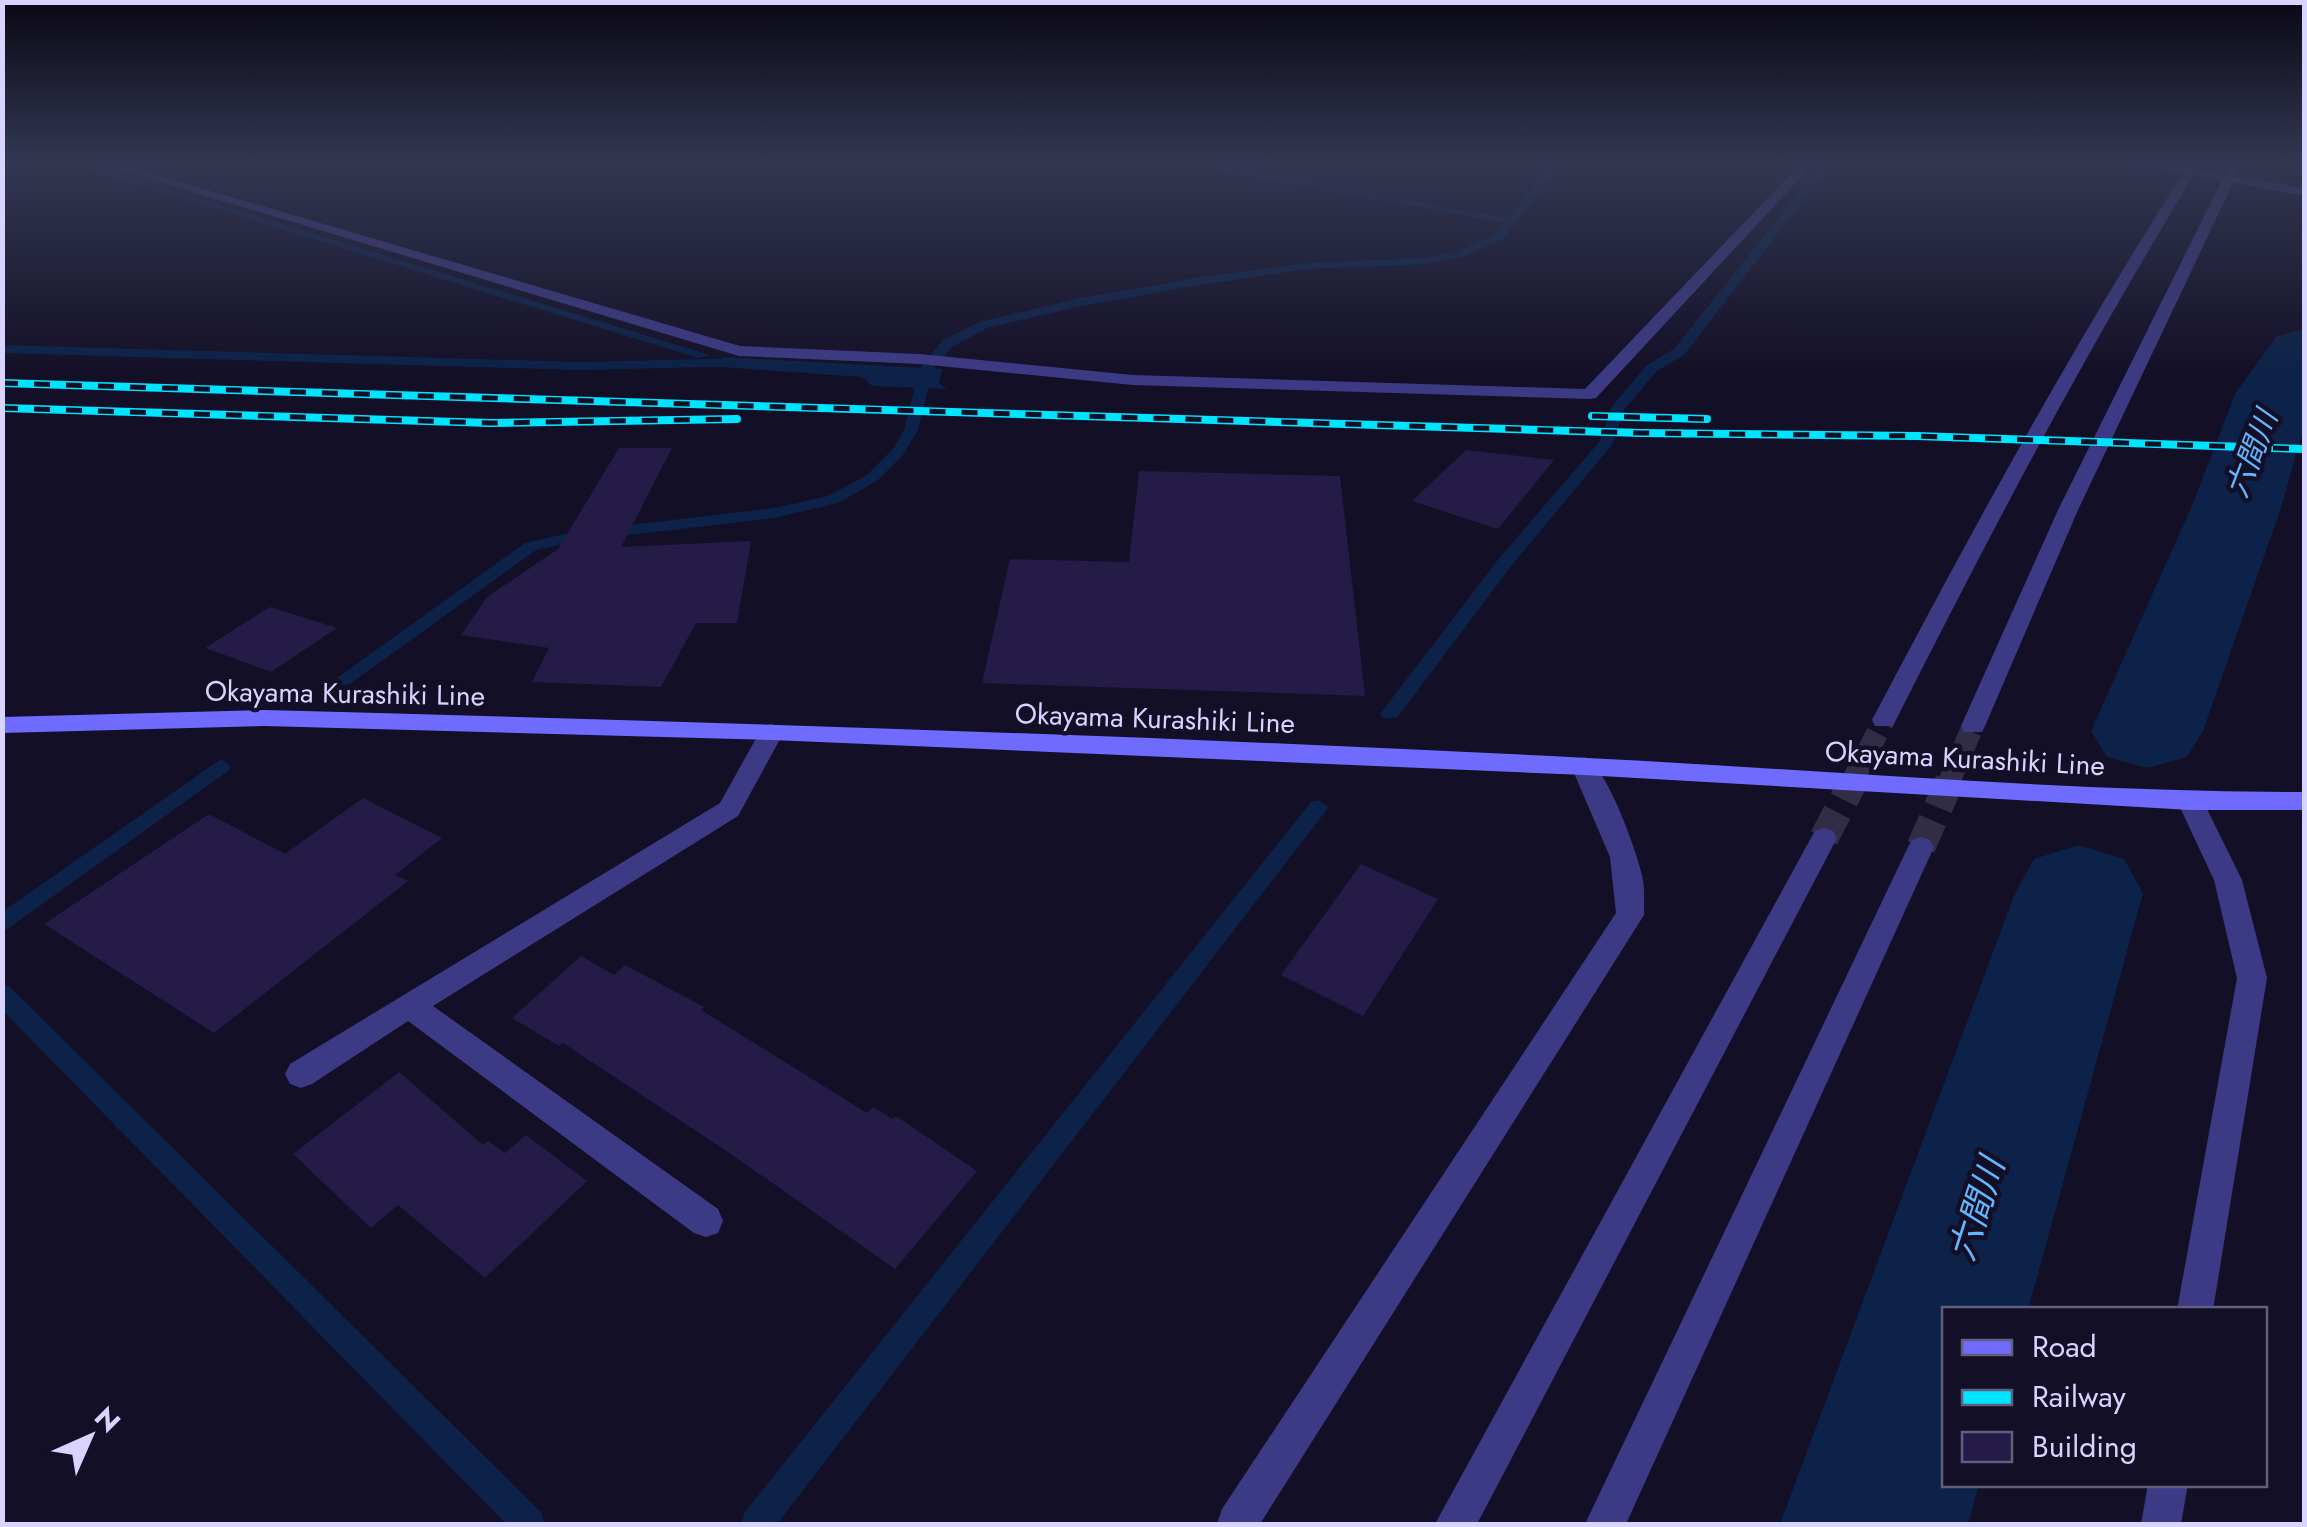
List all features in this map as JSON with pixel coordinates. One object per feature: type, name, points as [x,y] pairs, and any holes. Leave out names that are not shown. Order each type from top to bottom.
[{"type":"main road","name":"Okayama Kurashiki Line","points":[[2,725],[265,718],[772,732],[1584,766],[2190,801],[2304,801]]},
{"type":"street","points":[[341,233],[740,351],[920,359],[1133,380],[1590,394],[1742,233]]},
{"type":"street","points":[[1884,720],[2002,491],[2153,233]]},
{"type":"street","points":[[1973,726],[2068,510],[2204,233]]},
{"type":"street","points":[[302,1074],[729,809],[772,732]]},
{"type":"street","points":[[1238,1524],[1630,915],[1633,888],[1621,846],[1584,766]]},
{"type":"street","points":[[2190,801],[2228,880],[2252,978],[2196,1307]]},
{"type":"street","points":[[1455,1524],[1824,838]]},
{"type":"street","points":[[1606,1524],[1920,847]]},
{"type":"street","points":[[410,1005],[706,1221]]},
{"type":"street","points":[[2161,1524],[2167,1487]]},
{"type":"water","points":[[724,357],[942,369],[939,383],[947,389],[872,386],[862,377],[720,367]]},
{"type":"building","points":[[619,448],[672,448],[621,547],[751,541],[737,623],[696,623],[661,687],[532,682],[549,648],[461,635],[487,597],[558,549]]},
{"type":"building","points":[[1466,450],[1554,460],[1498,529],[1412,501]]},
{"type":"building","points":[[1139,471],[1340,476],[1365,696],[982,683],[1010,559],[1129,562]]},
{"type":"building","points":[[270,607],[337,628],[271,672],[205,648]]},
{"type":"building","points":[[363,798],[442,838],[395,875],[408,881],[214,1033],[44,924],[209,814],[285,854]]},
{"type":"building","points":[[1361,864],[1438,899],[1363,1016],[1281,975]]},
{"type":"building","points":[[581,956],[614,975],[625,965],[704,1007],[701,1010],[867,1113],[873,1107],[893,1119],[896,1116],[977,1171],[895,1269],[563,1043],[559,1046],[512,1018]]},
{"type":"building","points":[[399,1072],[483,1145],[488,1141],[505,1153],[526,1135],[587,1181],[485,1278],[398,1205],[371,1228],[293,1154]]},
{"type":"waterway","points":[[303,233],[703,355]]},
{"type":"waterway","points":[[343,680],[531,546],[578,536],[774,513],[833,500],[872,478],[898,452],[911,430],[927,368],[947,344],[983,325],[1080,302],[1200,281],[1308,266],[1426,261],[1459,255],[1502,233]]},
{"type":"waterway","points":[[1390,714],[1506,561],[1607,442],[1617,409],[1652,368],[1679,352],[1772,233]]},
{"type":"waterway","points":[[2,349],[581,366],[749,362]]},
{"type":"waterway","name":"六間川","points":[[2147,731],[2236,508],[2275,392],[2304,352]]},
{"type":"waterway","points":[[2270,407],[2304,408]]},
{"type":"waterway","points":[[2,924],[221,766]]},
{"type":"waterway","points":[[757,1524],[1318,807]]},
{"type":"waterway","name":"六間川","points":[[1944,1307],[2079,893]]},
{"type":"waterway","points":[[2,994],[529,1524]]},
{"type":"waterway","name":"六間川","points":[[1874,1524],[1942,1315]]},
{"type":"tunnel","points":[[1852,782],[1884,720]]},
{"type":"tunnel","points":[[1949,782],[1973,726]]},
{"type":"tunnel","points":[[1824,838],[1854,780]]},
{"type":"tunnel","points":[[1921,847],[1950,780]]},
{"type":"railway","points":[[2,383],[1641,433],[1917,436],[2304,449]]},
{"type":"railway","points":[[2,408],[491,423],[737,419]]},
{"type":"railway","points":[[1592,416],[1707,419]]}]
